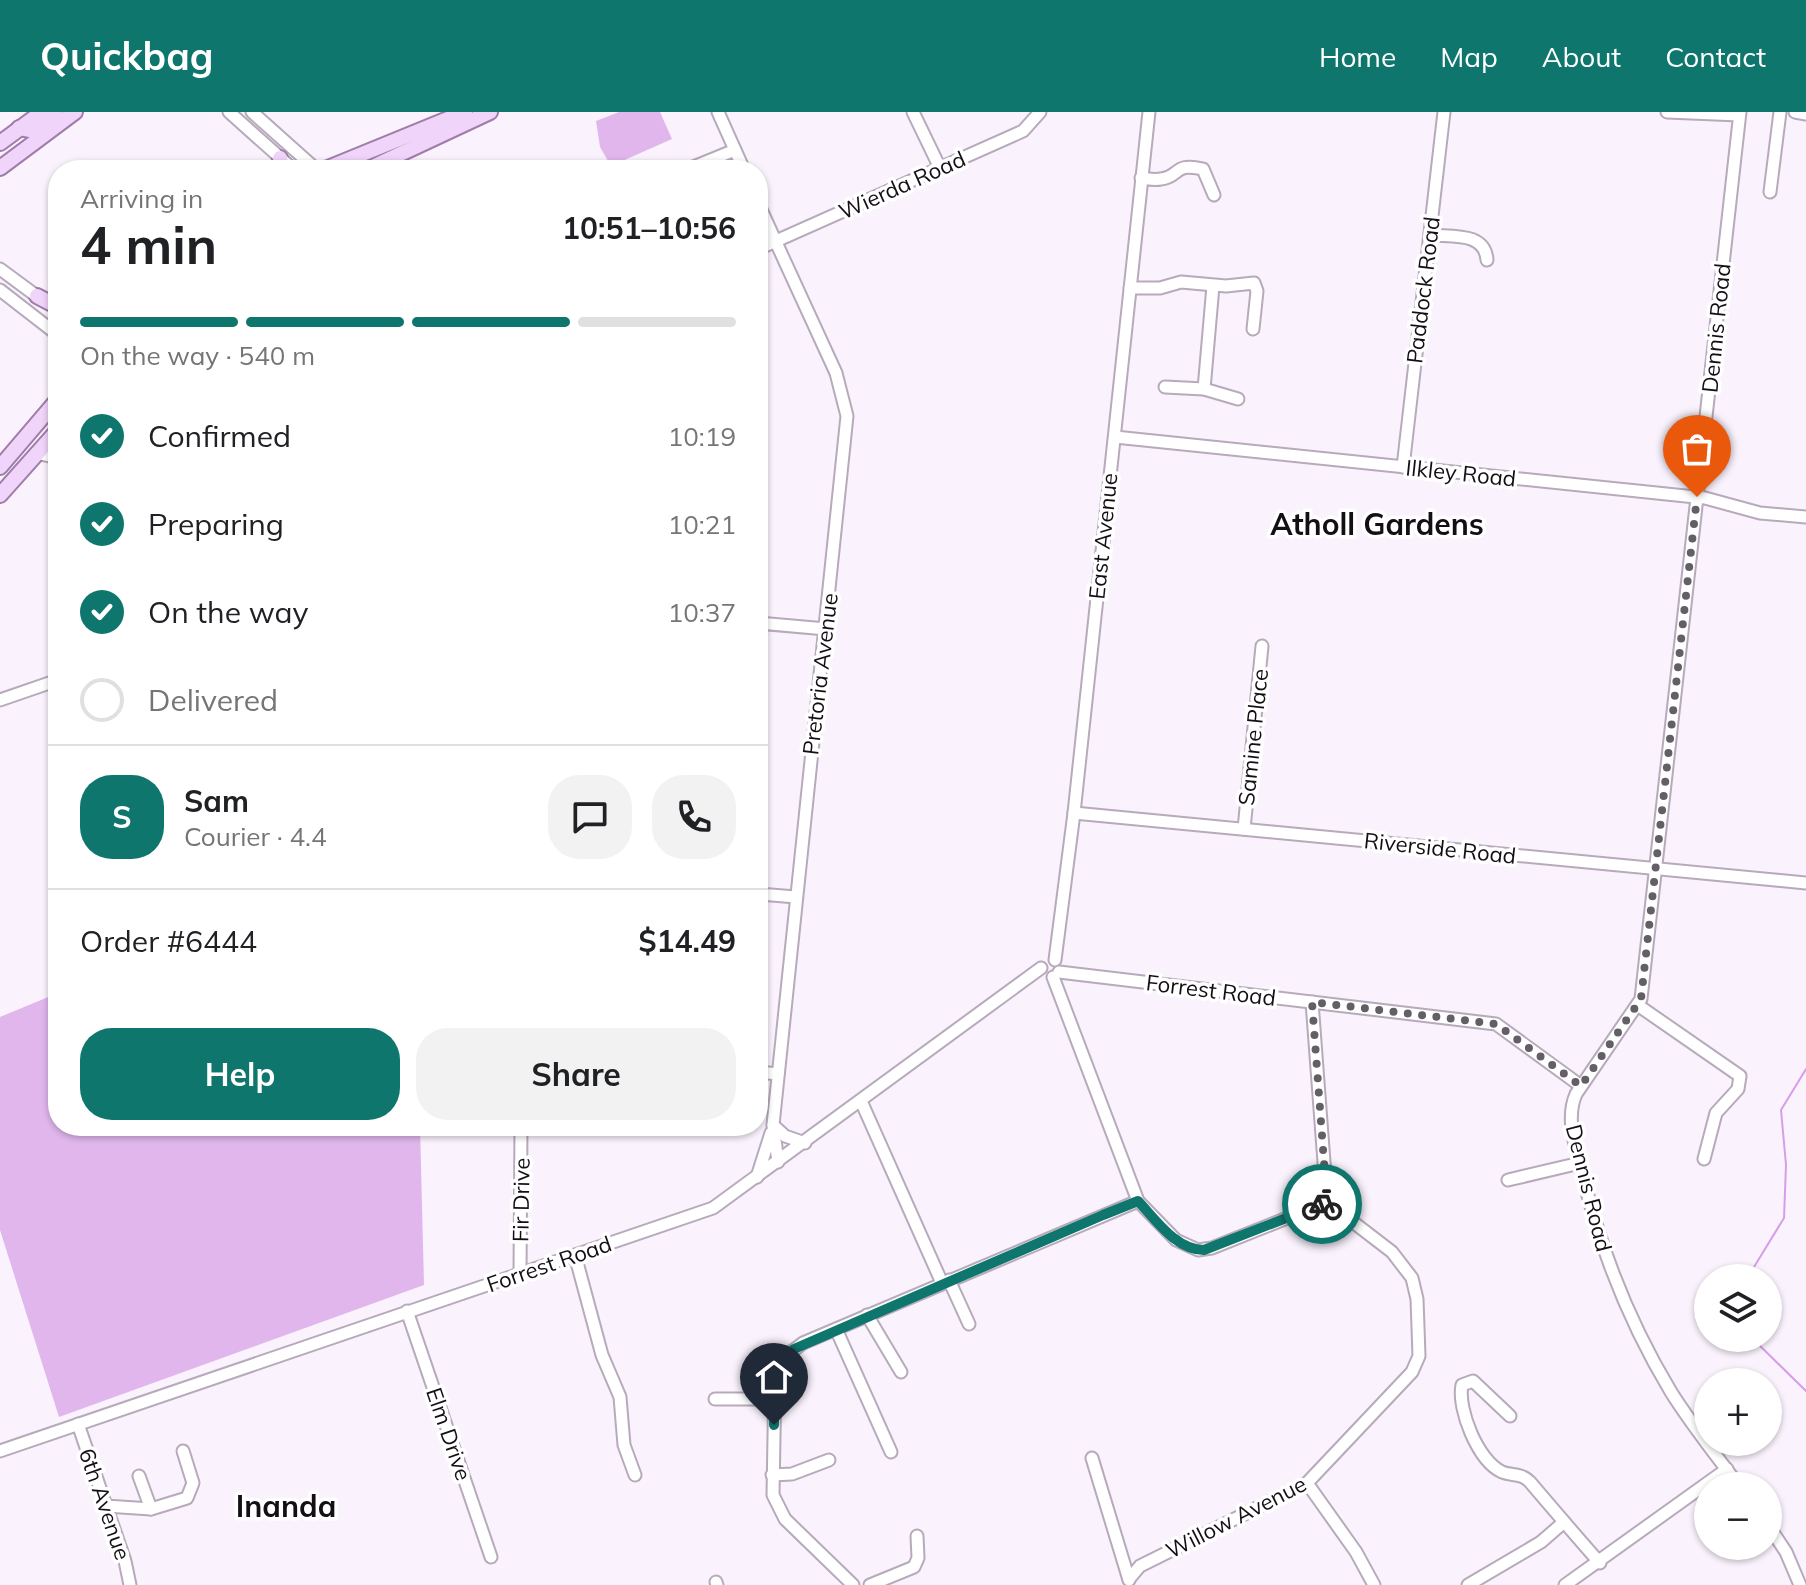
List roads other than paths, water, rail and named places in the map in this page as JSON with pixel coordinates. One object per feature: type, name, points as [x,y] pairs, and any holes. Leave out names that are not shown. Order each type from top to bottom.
[{"type":"main road","points":[[0,143],[42,112]]},
{"type":"main road","points":[[19,128],[34,131],[60,112]]},
{"type":"main road","points":[[0,168],[75,112]]},
{"type":"main road","points":[[342,160],[448,112]]},
{"type":"main road","points":[[345,160],[465,112]]},
{"type":"main road","points":[[387,160],[490,112]]},
{"type":"main road","points":[[37,296],[48,303]]},
{"type":"main road","points":[[0,467],[48,411]]},
{"type":"main road","points":[[0,495],[48,440]]},
{"type":"street","points":[[229,112],[277,160]]},
{"type":"street","points":[[252,112],[308,160]]},
{"type":"street","points":[[718,112],[740,160]]},
{"type":"street","points":[[913,112],[940,168]]},
{"type":"street","name":"Wierda Road","points":[[768,245],[1023,131],[1040,112]]},
{"type":"street","name":"East Avenue","points":[[1055,960],[1074,813],[1149,112]]},
{"type":"street","name":"Paddock Road","points":[[1403,467],[1444,112]]},
{"type":"street","points":[[1667,112],[1740,114]]},
{"type":"street","points":[[1770,192],[1780,112]]},
{"type":"street","points":[[1795,112],[1806,114]]},
{"type":"street","name":"Dennis Road","points":[[1729,1472],[1671,1392],[1610,1268],[1596,1232],[1571,1108],[1581,1086],[1639,1006],[1740,114]]},
{"type":"street","points":[[710,160],[735,150]]},
{"type":"street","points":[[1141,178],[1163,179],[1181,167],[1203,169],[1214,195]]},
{"type":"street","name":"Pretoria Avenue","points":[[768,226],[845,399],[846,430],[773,1125],[778,1162]]},
{"type":"street","points":[[1431,235],[1479,241],[1485,247],[1487,260]]},
{"type":"street","points":[[0,269],[37,296]]},
{"type":"street","points":[[1130,288],[1160,288],[1181,282],[1213,286],[1254,283],[1257,291],[1253,329]]},
{"type":"street","points":[[1204,389],[1213,286]]},
{"type":"street","points":[[0,290],[48,327]]},
{"type":"street","points":[[1165,387],[1204,389],[1238,399]]},
{"type":"street","name":"Ilkley Road","points":[[1115,437],[1697,497],[1760,513],[1806,517]]},
{"type":"street","points":[[36,453],[48,456]]},
{"type":"street","points":[[768,624],[826,629]]},
{"type":"street","name":"Samine Place","points":[[1244,829],[1262,646]]},
{"type":"street","points":[[0,700],[48,683]]},
{"type":"street","name":"Riverside Road","points":[[1074,813],[1806,883]]},
{"type":"street","points":[[768,895],[796,897]]},
{"type":"street","points":[[1056,975],[1045,975],[1041,968],[1044,961],[1055,960],[1060,965],[1056,975],[1138,1201],[1176,1240],[1198,1250],[1212,1248],[1327,1202],[1312,1002]]},
{"type":"street","name":"Forrest Road","points":[[0,1451],[713,1208],[1041,968]]},
{"type":"street","name":"Forrest Road","points":[[1056,975],[1496,1024],[1581,1086]]},
{"type":"street","points":[[1639,1006],[1740,1076],[1738,1089],[1716,1113],[1704,1159]]},
{"type":"street","points":[[768,1073],[778,1074]]},
{"type":"street","points":[[861,1101],[945,1281],[969,1324]]},
{"type":"street","points":[[757,1177],[773,1125],[785,1136],[805,1143]]},
{"type":"street","name":"Fir Drive","points":[[520,1274],[521,1136]]},
{"type":"street","points":[[1508,1180],[1580,1163]]},
{"type":"street","points":[[853,1585],[780,1513],[773,1495],[774,1399],[778,1369],[794,1349],[836,1329],[1138,1201]]},
{"type":"street","name":"Willow Avenue","points":[[1129,1582],[1140,1566],[1307,1483],[1412,1372],[1419,1356],[1415,1287],[1407,1270],[1392,1252],[1327,1202]]},
{"type":"street","points":[[575,1255],[602,1355],[620,1397],[624,1445],[635,1475]]},
{"type":"street","name":"Elm Drive","points":[[407,1311],[491,1557]]},
{"type":"street","points":[[867,1315],[901,1372]]},
{"type":"street","points":[[836,1329],[891,1452]]},
{"type":"street","points":[[1510,1416],[1473,1381],[1462,1385],[1463,1413],[1470,1432],[1490,1463],[1505,1473],[1526,1478],[1600,1563]]},
{"type":"street","points":[[715,1399],[774,1399]]},
{"type":"street","name":"6th Avenue","points":[[78,1424],[130,1585]]},
{"type":"street","points":[[106,1506],[151,1509],[181,1502],[190,1494],[193,1483],[183,1451]]},
{"type":"street","points":[[1092,1458],[1129,1582]]},
{"type":"street","points":[[772,1475],[792,1474],[829,1460]]},
{"type":"street","points":[[1565,1585],[1600,1563],[1727,1469]]},
{"type":"street","points":[[139,1476],[151,1509]]},
{"type":"street","points":[[1307,1483],[1356,1552],[1374,1585]]},
{"type":"street","points":[[1469,1585],[1541,1542],[1564,1522]]},
{"type":"street","points":[[870,1585],[914,1567],[918,1558],[917,1536]]},
{"type":"street","points":[[1782,1546],[1800,1585]]},
{"type":"waterway","points":[[1756,1264],[1784,1218],[1786,1165],[1781,1110],[1806,1069]]},
{"type":"waterway","points":[[1766,1352],[1806,1391]]},
{"type":"district","name":"Atholl Gardens","points":[[1377,525]]},
{"type":"district","name":"Inanda","points":[[286,1507]]}]
